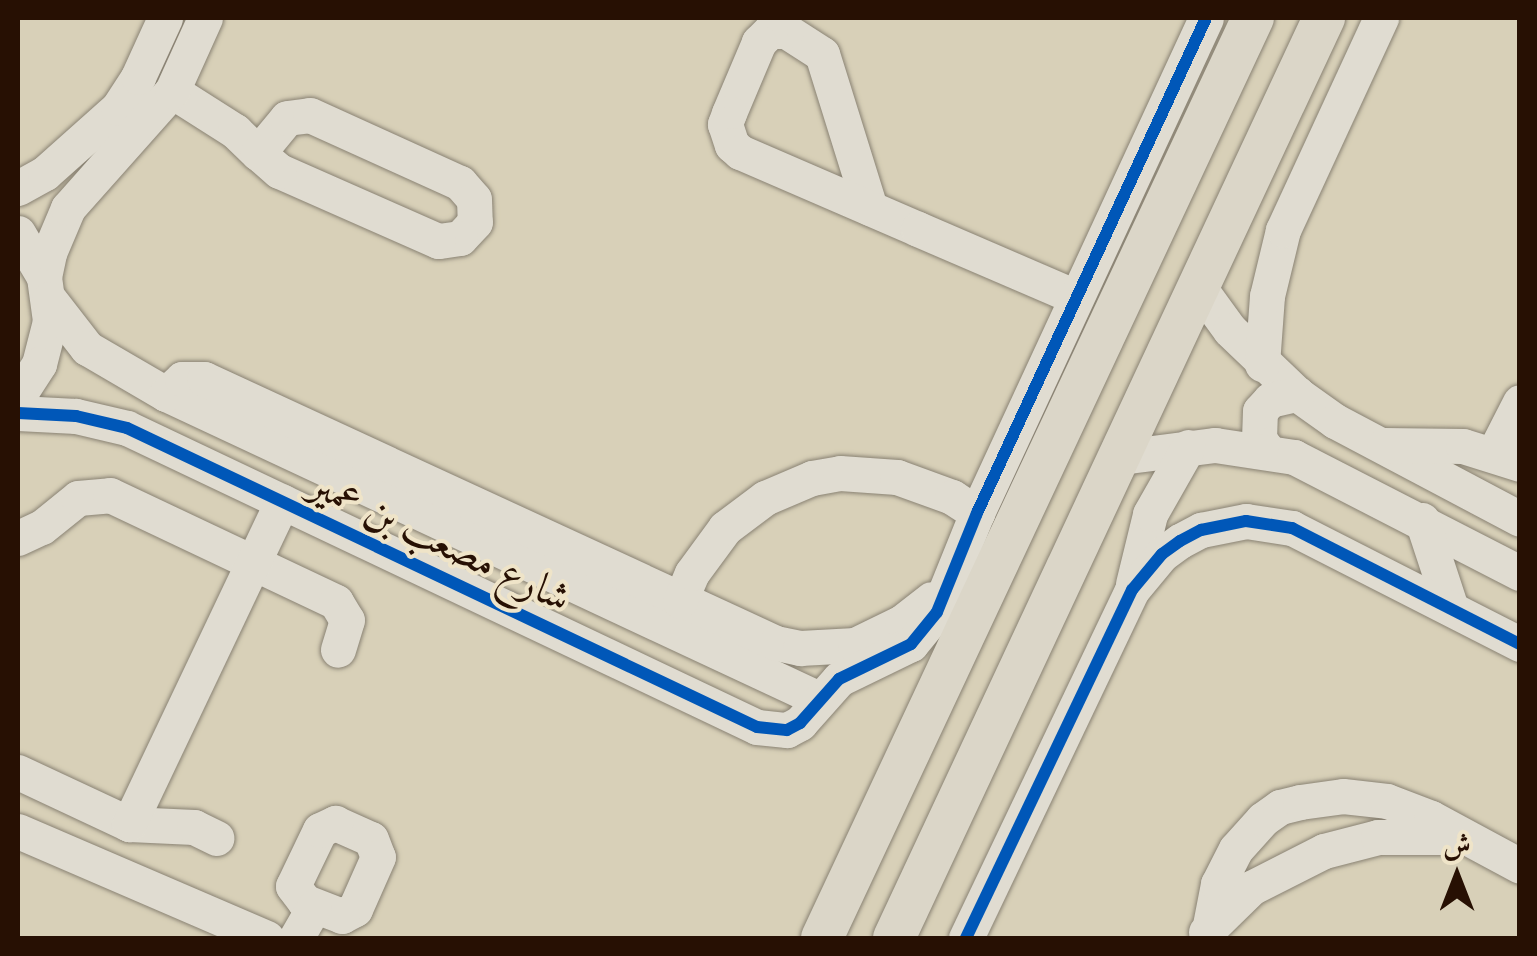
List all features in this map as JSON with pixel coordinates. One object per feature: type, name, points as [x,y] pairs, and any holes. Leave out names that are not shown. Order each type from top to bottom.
[{"type":"main road","points":[[822,938],[1253,18]]},
{"type":"main road","points":[[894,938],[1324,18]]},
{"type":"street","points":[[18,188],[45,172],[118,108],[165,18]]},
{"type":"street","points":[[18,396],[40,364],[47,343],[47,288],[53,241],[68,208],[172,91],[205,18]]},
{"type":"street","points":[[818,698],[839,679],[911,644],[937,612],[977,513],[1206,18]]},
{"type":"street","points":[[1262,364],[1267,296],[1283,230],[1381,18]]},
{"type":"street","points":[[870,208],[822,54],[786,31],[770,31],[759,42],[728,113],[726,124],[732,145],[870,208],[1076,297]]},
{"type":"street","points":[[172,91],[235,131],[258,153],[279,170],[438,241],[460,238],[475,222],[474,200],[460,183],[310,115],[287,118],[258,153]]},
{"type":"street","name":"شارع مصعب بن عمير","points":[[18,233],[47,288],[87,348],[166,394],[818,698],[800,724],[787,730],[757,726],[127,428],[76,416],[18,412]]},
{"type":"street","points":[[1198,286],[1262,364],[1297,394],[1378,445],[1520,519]]},
{"type":"street","points":[[166,394],[182,379],[204,379],[776,643],[828,648],[876,637],[947,586]]},
{"type":"street","points":[[1268,450],[1259,439],[1260,411],[1283,394],[1297,394]]},
{"type":"street","points":[[1378,445],[1462,446],[1506,458],[1520,402]]},
{"type":"street","points":[[1122,457],[1188,447],[1268,450],[1319,467],[1520,573]]},
{"type":"street","points":[[966,938],[1132,590],[1150,514],[1188,447]]},
{"type":"street","points":[[680,601],[692,573],[725,528],[765,498],[812,478],[840,474],[897,476],[952,497],[977,513]]},
{"type":"street","points":[[18,538],[42,527],[78,498],[110,495],[342,606],[347,620],[338,650]]},
{"type":"street","points":[[129,824],[282,502]]},
{"type":"street","points":[[1422,520],[1451,608]]},
{"type":"street","points":[[1132,590],[1154,562],[1180,540],[1223,524],[1258,522],[1313,536],[1520,644]]},
{"type":"street","points":[[18,772],[129,824],[194,827],[217,838]]},
{"type":"street","points":[[1206,932],[1226,866],[1249,833],[1280,808],[1343,796],[1387,801],[1431,818],[1460,838],[1520,866]]},
{"type":"street","points":[[18,831],[267,938]]},
{"type":"street","points":[[1206,932],[1274,874],[1324,850],[1391,836],[1460,838]]},
{"type":"street","points":[[296,938],[314,906]]},
{"type":"cycle path","points":[[18,413],[76,416],[127,428],[757,727],[787,730],[800,723],[839,679],[911,644],[937,612],[977,513],[1206,18]]},
{"type":"cycle path","points":[[966,938],[1132,590],[1162,554],[1180,541],[1201,530],[1246,521],[1292,528],[1520,644]]}]
